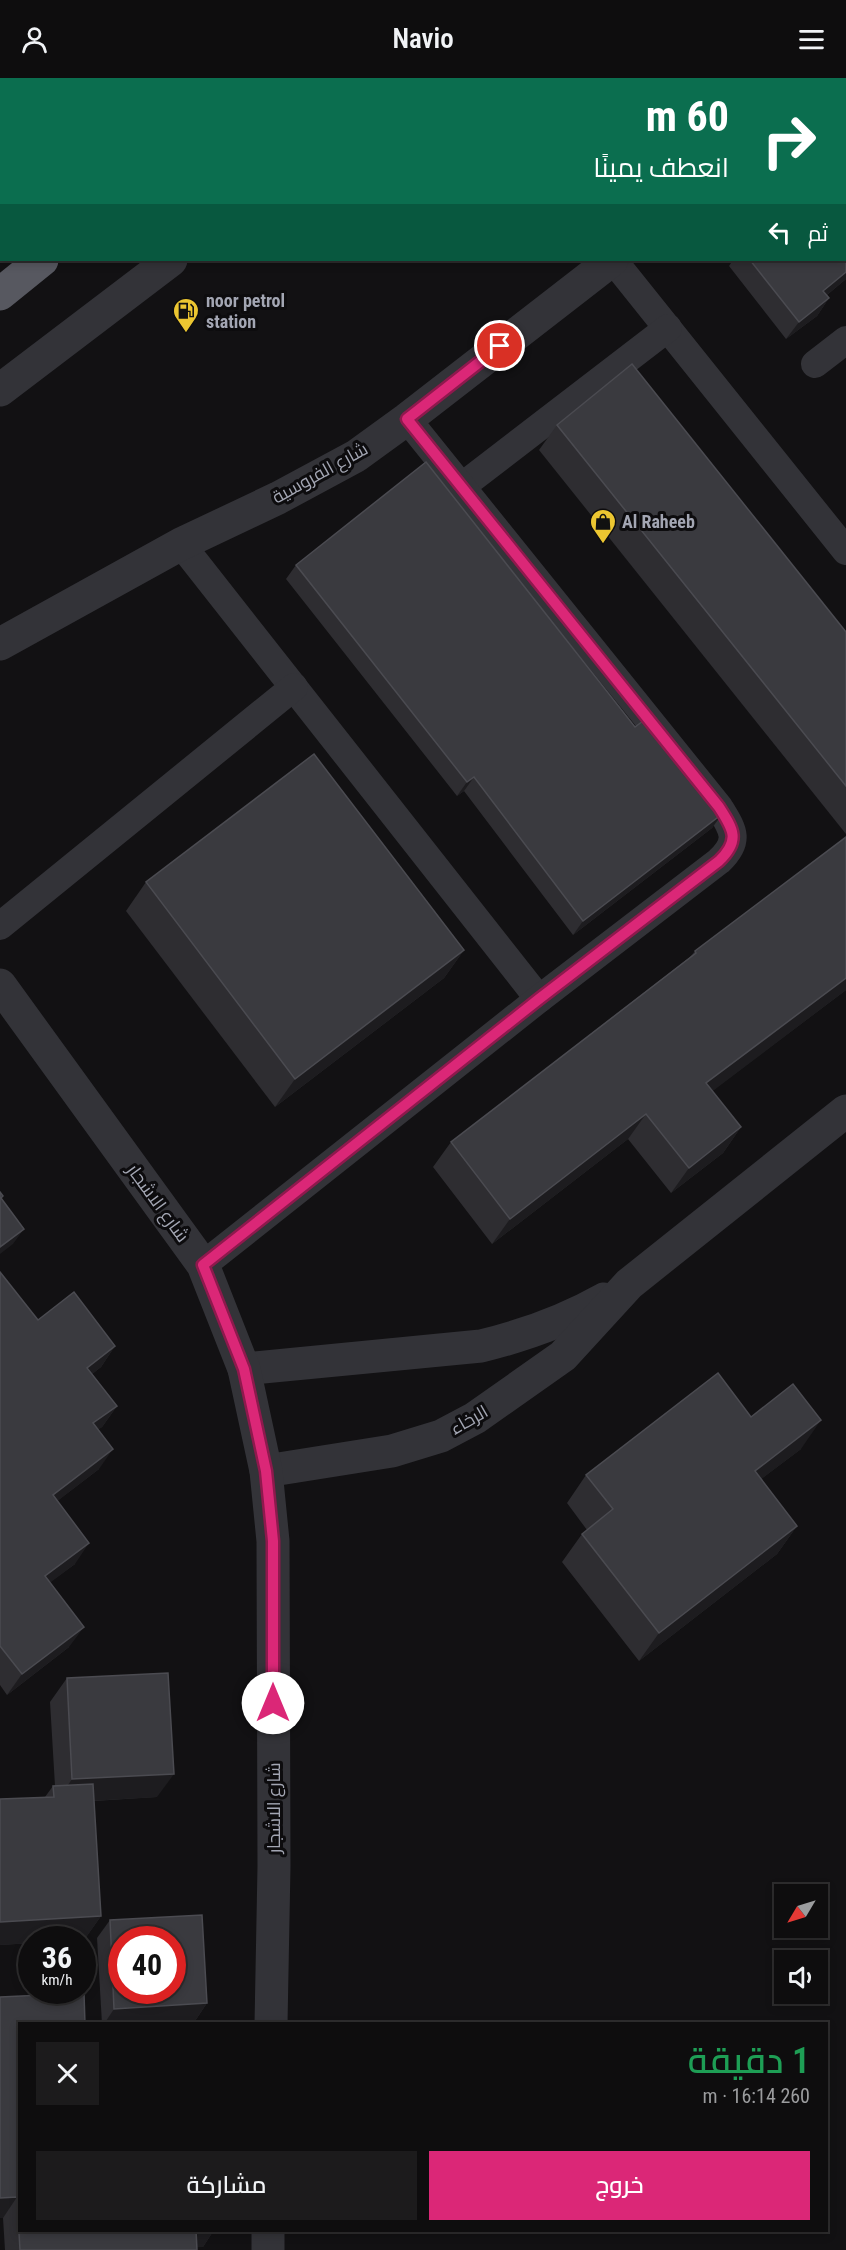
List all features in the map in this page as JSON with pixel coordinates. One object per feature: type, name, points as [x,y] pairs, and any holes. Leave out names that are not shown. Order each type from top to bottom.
[{"type":"highway","points":[[0,294],[41,261]]},
{"type":"street","points":[[0,390],[170,261]]},
{"type":"street","name":"شارع الفروسية","points":[[0,644],[181,544],[311,481],[356,456],[612,261]]},
{"type":"street","name":"شارع الاشجار","points":[[0,985],[203,1265],[244,1369],[266,1471],[273,1552],[274,1866],[271,2022]]},
{"type":"street","name":"الرخاء","points":[[244,1369],[482,1346],[549,1327],[581,1312],[629,1284],[846,1111]]},
{"type":"street","name":"الرخاء","points":[[266,1471],[392,1451],[450,1431],[475,1418],[563,1356],[629,1284]]},
{"type":"street","points":[[268,2232],[268,2250]]},
{"type":"lane","name":"شارع الفروسية","points":[[614,261],[846,551]]},
{"type":"lane","points":[[461,487],[668,328]]},
{"type":"lane","points":[[815,364],[846,340]]},
{"type":"lane","points":[[203,1265],[539,999],[719,861],[729,851],[734,837],[719,807],[407,419]]},
{"type":"lane","points":[[181,544],[539,999]]},
{"type":"lane","points":[[0,926],[294,687]]},
{"type":"building","points":[[751,261],[846,261],[846,272],[823,291],[829,298],[799,322]]},
{"type":"building","points":[[632,364],[846,632],[846,786],[557,425]]},
{"type":"building","points":[[426,462],[635,727],[647,718],[715,802],[722,814],[583,921],[474,777],[467,782],[296,565]]},
{"type":"building","points":[[314,754],[464,950],[295,1079],[146,882]]},
{"type":"building","points":[[846,837],[846,978],[706,1083],[741,1127],[689,1168],[646,1114],[510,1219],[451,1142],[696,953],[695,951]]},
{"type":"building","points":[[0,1192],[3,1196],[1,1198],[24,1229],[0,1247]]},
{"type":"building","points":[[0,1272],[38,1320],[74,1292],[115,1346],[87,1368],[117,1406],[93,1423],[113,1449],[53,1495],[89,1543],[45,1576],[84,1627],[22,1674],[0,1646]]},
{"type":"building","points":[[718,1373],[751,1417],[793,1384],[821,1420],[755,1471],[797,1526],[659,1633],[582,1534],[613,1509],[586,1475]]},
{"type":"building","points":[[168,1673],[174,1774],[72,1779],[67,1678]]},
{"type":"building","points":[[93,1784],[101,1916],[0,1922],[0,1799],[54,1797],[53,1786]]},
{"type":"building","points":[[202,1915],[207,2003],[114,2009],[114,2004],[186,2004],[186,1926],[110,1926],[110,1920]]},
{"type":"building","points":[[18,1996],[18,2004],[84,2004],[85,2022],[18,2022],[18,2215],[17,2197],[0,2198],[0,1997]]},
{"type":"building","points":[[19,2232],[196,2232],[197,2250],[20,2250]]},
{"type":"place","name":"noor petrol station","points":[[186,334]]},
{"type":"place","name":"Al Raheeb","points":[[603,545]]},
{"type":"route","points":[[273,1703],[273,1541],[266,1471],[244,1369],[203,1265],[539,999],[719,861],[729,851],[734,837],[719,807],[407,419],[500,346]]}]
